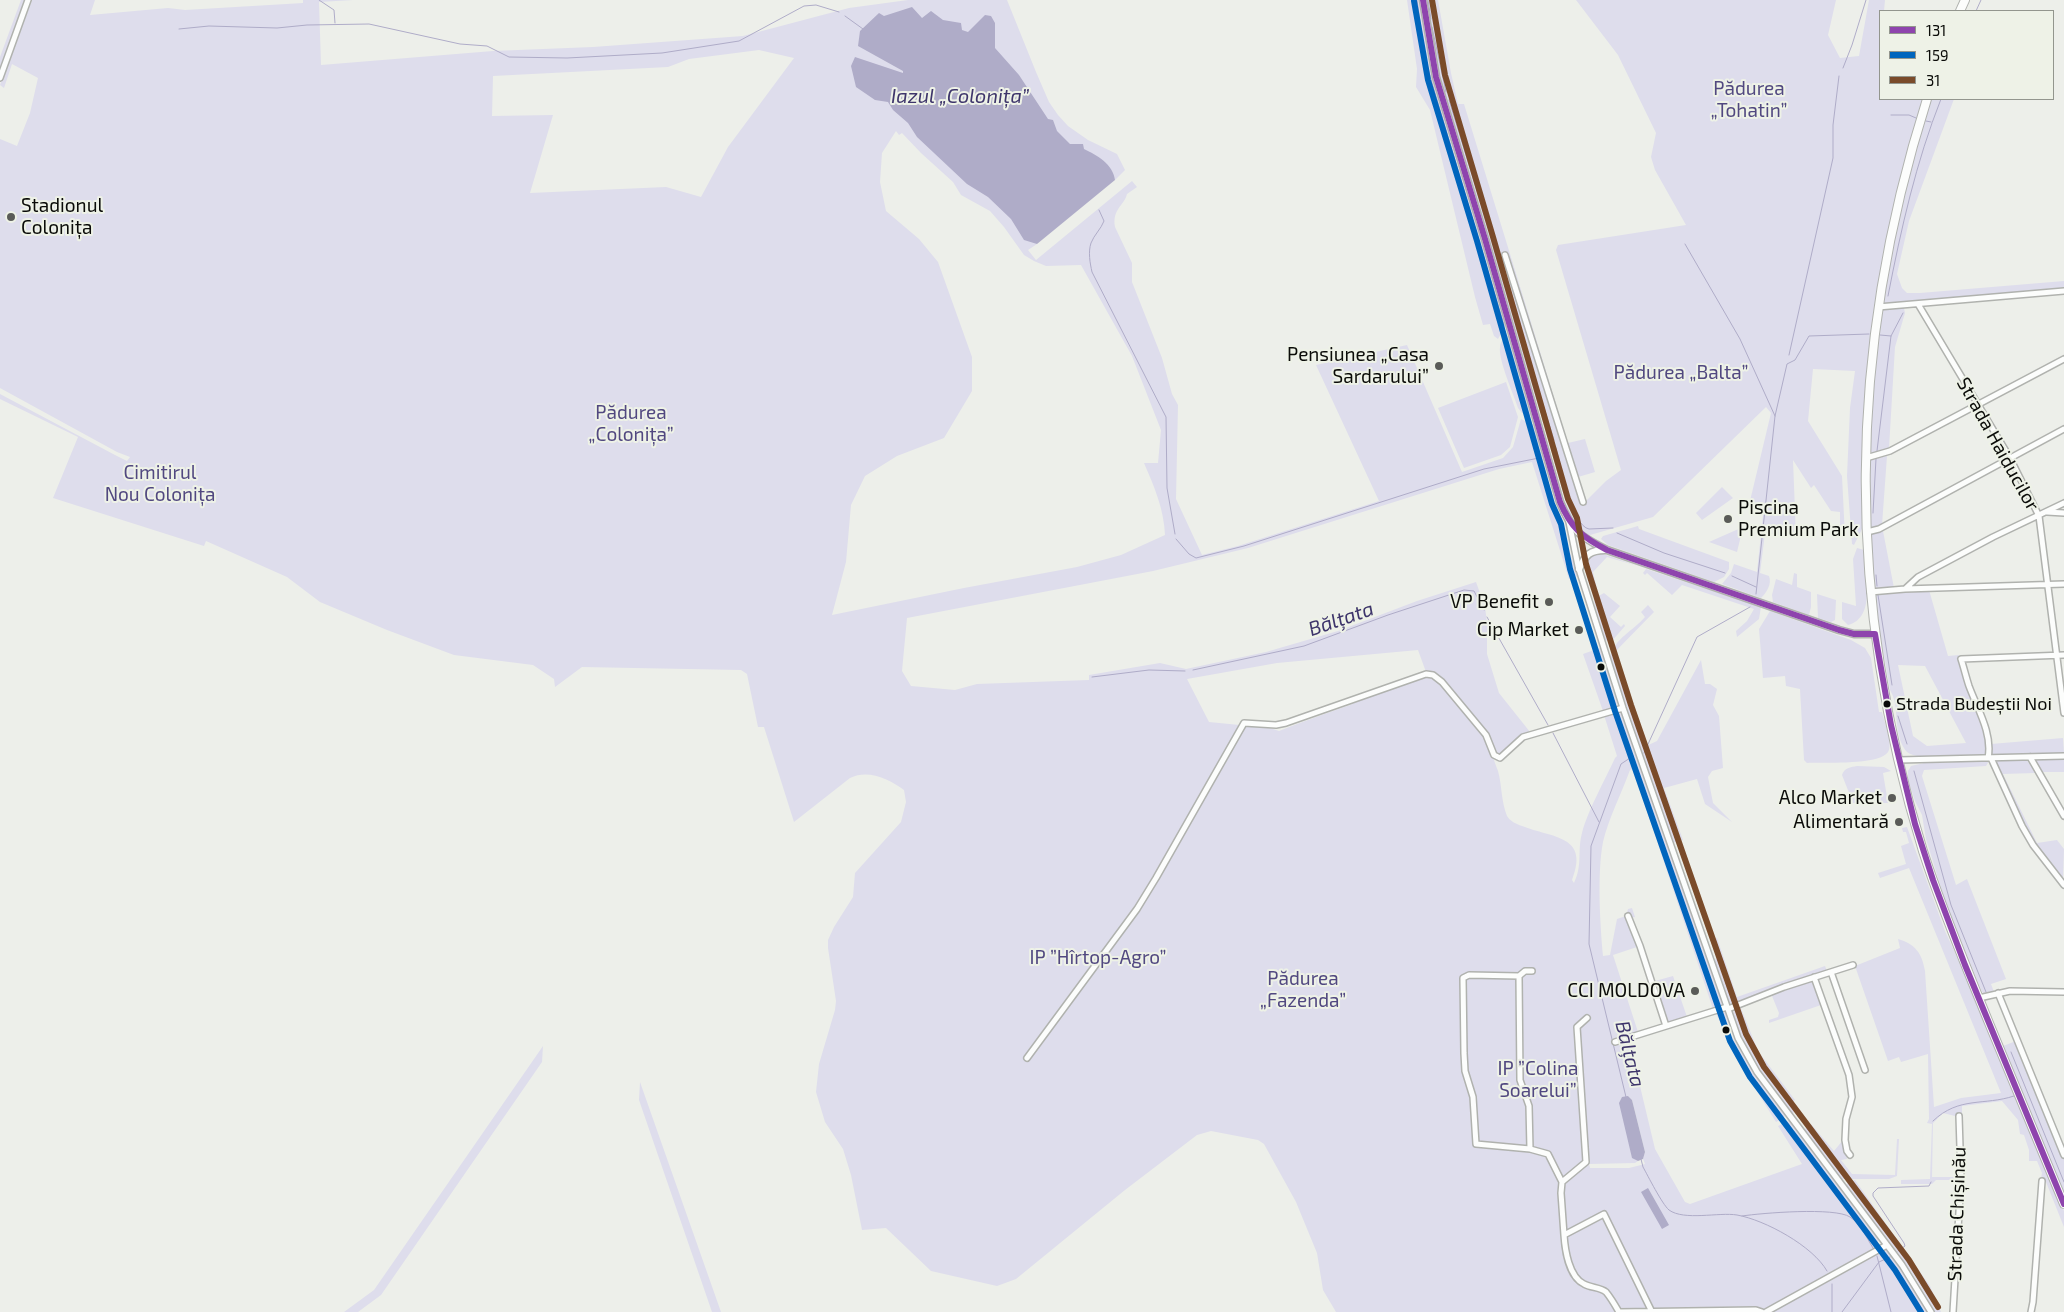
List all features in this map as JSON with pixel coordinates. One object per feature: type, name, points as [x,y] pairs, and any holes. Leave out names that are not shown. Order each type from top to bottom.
[{"type":"highway","points":[[1927,100],[1900,192],[1877,307],[1869,388],[1866,458],[1866,532],[1875,634],[1884,691],[1899,760],[1915,824],[1933,880],[1946,918],[2064,1204]]},
{"type":"main road","points":[[1423,0],[1427,34],[1436,77],[1550,460],[1560,502],[1569,521],[1580,536],[1607,550],[1839,630],[1854,634],[1875,634]]},
{"type":"main road","points":[[1579,569],[1584,557],[1588,553],[1607,550]]},
{"type":"street","points":[[0,78],[28,0]]},
{"type":"street","points":[[1505,255],[1583,502]]},
{"type":"street","points":[[1877,307],[2064,291]]},
{"type":"street","name":"Strada Haiducilor","points":[[1918,304],[2010,458],[2039,516],[2064,713]]},
{"type":"street","points":[[1866,458],[1890,451],[2064,359]]},
{"type":"street","points":[[1866,532],[1879,529],[2064,429]]},
{"type":"street","points":[[1905,589],[1918,577],[1993,537],[2064,503]]},
{"type":"street","points":[[2047,512],[2064,513]]},
{"type":"street","name":"Strada Chișinău","points":[[1569,521],[1579,569],[1623,708],[1738,1038],[1757,1072],[1887,1245],[1916,1285],[1931,1312]]},
{"type":"street","points":[[1870,592],[1905,589],[2064,584]]},
{"type":"street","points":[[2064,655],[1962,659],[1968,684],[1988,737],[1989,758],[2033,845],[2064,883]]},
{"type":"street","points":[[1027,1058],[1142,901],[1244,723],[1276,725],[1286,723],[1426,674],[1433,675],[1442,682],[1486,735],[1494,755],[1500,758],[1523,737],[1623,708]]},
{"type":"street","points":[[1899,760],[2064,756]]},
{"type":"street","points":[[2030,757],[2064,816]]},
{"type":"street","points":[[1628,916],[1640,946],[1666,1026]]},
{"type":"street","points":[[1615,1042],[1727,1008],[1853,965]]},
{"type":"street","points":[[1532,971],[1525,972],[1519,976],[1469,975],[1463,978],[1464,1053],[1466,1071],[1473,1097],[1476,1144],[1530,1149],[1548,1154],[1562,1182],[1561,1201],[1564,1235],[1566,1254],[1570,1265],[1584,1284],[1605,1291],[1619,1312],[1651,1310],[1756,1310],[1764,1312],[1887,1245]]},
{"type":"street","points":[[1831,972],[1865,1070]]},
{"type":"street","points":[[1519,976],[1520,1080],[1529,1106],[1530,1149]]},
{"type":"street","points":[[1814,977],[1849,1075],[1852,1092],[1846,1119],[1845,1146],[1850,1155]]},
{"type":"street","points":[[1979,998],[1998,993],[2022,991],[2064,992]]},
{"type":"street","points":[[1998,993],[2064,1154]]},
{"type":"street","points":[[1562,1182],[1586,1162],[1577,1027],[1587,1018]]},
{"type":"street","name":"Strada Chișinău","points":[[1953,1312],[1961,1180],[1959,1116]]},
{"type":"street","points":[[2031,1312],[2042,1181]]},
{"type":"street","points":[[1564,1235],[1604,1214],[1651,1310]]},
{"type":"green space","points":[[21,0],[25,0],[0,68],[0,57]]},
{"type":"green space","points":[[32,0],[95,0],[90,15],[168,8],[185,10],[303,3],[303,0],[353,0],[319,2],[321,65],[493,51],[593,47],[743,36],[849,8],[908,0],[1007,0],[1049,102],[1058,115],[1068,126],[1088,140],[1117,154],[1125,170],[1115,180],[1099,163],[1000,187],[1037,244],[1028,250],[1036,260],[1132,181],[1137,187],[1127,194],[1117,212],[1115,227],[1132,263],[1132,282],[1162,358],[1172,394],[1178,405],[1176,499],[1202,555],[1238,546],[1379,501],[1316,365],[1407,345],[1462,472],[1503,458],[1513,447],[1521,419],[1534,425],[1559,520],[1578,576],[1569,579],[1532,462],[1499,469],[1248,548],[1153,571],[907,618],[902,671],[911,686],[955,690],[977,684],[1089,680],[1089,675],[1160,663],[1186,669],[1266,652],[1338,631],[1417,601],[1476,582],[1485,607],[1487,654],[1499,693],[1530,732],[1523,735],[1500,755],[1494,752],[1487,734],[1444,681],[1440,677],[1426,672],[1418,650],[1277,663],[1187,679],[1209,722],[1270,728],[1279,731],[1350,705],[1403,682],[1424,677],[1436,678],[1483,732],[1490,746],[1498,771],[1508,818],[1520,825],[1556,836],[1572,846],[1576,854],[1576,865],[1572,880],[1574,883],[1578,870],[1581,840],[1588,815],[1617,756],[1604,715],[1617,712],[1622,714],[1723,1005],[1713,1009],[1633,769],[1630,770],[1603,842],[1600,883],[1601,929],[1603,956],[1610,955],[1617,919],[1626,916],[1637,947],[1613,955],[1638,1032],[1614,1039],[1615,1045],[1629,1040],[1655,1149],[1685,1202],[1690,1204],[1802,1164],[1778,1126],[1788,1121],[1792,1123],[1878,1238],[1878,1248],[1800,1291],[1803,1295],[1884,1250],[1888,1251],[1911,1284],[1927,1312],[1336,1312],[1323,1290],[1317,1253],[1296,1202],[1264,1144],[1258,1140],[1211,1131],[1197,1135],[1125,1190],[1016,1279],[997,1286],[931,1271],[886,1228],[862,1230],[851,1175],[843,1149],[825,1122],[816,1092],[819,1064],[836,1001],[828,940],[853,897],[855,873],[901,822],[906,802],[904,790],[878,776],[857,775],[850,778],[794,822],[764,727],[758,727],[747,674],[741,670],[582,667],[555,687],[554,679],[533,665],[454,655],[320,602],[287,577],[206,541],[204,546],[53,498],[78,437],[0,399],[0,394],[127,461],[130,457],[117,452],[0,388],[0,139],[17,146],[30,113],[38,78],[12,64],[4,88],[0,85]],"holes":[[[759,50],[794,58],[728,147],[701,197],[666,187],[530,193],[553,115],[492,116],[493,76],[668,67],[689,59]],[[896,131],[899,135],[902,133],[953,182],[961,195],[990,211],[1024,255],[1046,266],[1081,265],[1132,356],[1161,430],[1158,463],[1144,463],[1161,507],[1165,535],[1121,555],[1077,567],[832,615],[846,562],[851,505],[865,476],[897,456],[944,438],[972,391],[972,357],[938,262],[919,239],[886,211],[880,182],[882,153]],[[1628,1096],[1632,1100],[1645,1152],[1643,1159],[1645,1164],[1629,1168],[1590,1168],[1589,1164],[1635,1163],[1638,1161],[1632,1157]]]},
{"type":"green space","points":[[1407,0],[1420,0],[1432,72],[1507,323],[1498,339],[1494,336],[1490,324],[1483,325],[1430,110],[1416,87],[1417,69]]},
{"type":"green space","points":[[1425,0],[1438,0],[1458,104],[1464,104],[1568,443],[1585,439],[1595,472],[1578,477],[1586,501],[1606,481],[1621,470],[1556,250],[1558,245],[1686,225],[1655,170],[1651,157],[1656,133],[1618,55],[1576,0],[1836,0],[1828,35],[1840,58],[1859,56],[1869,0],[1885,0],[1884,10],[1879,10],[1879,100],[1924,100],[1894,207],[1873,318],[1866,392],[1864,525],[1854,545],[1852,544],[1847,476],[1850,408],[1855,371],[1813,369],[1808,421],[1842,476],[1845,537],[1840,525],[1840,512],[1831,511],[1814,485],[1811,488],[1793,460],[1796,537],[1765,533],[1760,573],[1769,576],[1770,582],[1767,591],[1761,598],[1722,584],[1731,573],[1734,564],[1757,572],[1764,506],[1750,501],[1771,413],[1766,407],[1653,517],[1590,535],[1583,532],[1577,525],[1568,507],[1442,86],[1433,50]]},
{"type":"green space","points":[[1931,100],[1954,100],[1909,221],[1897,274],[1902,288],[1907,293],[1920,293],[2064,281],[2064,289],[1882,304],[1903,196]]},
{"type":"green space","points":[[1904,308],[1905,313],[1895,347],[1889,448],[1869,454],[1871,408],[1880,310]]},
{"type":"green space","points":[[1510,335],[1532,417],[1522,413],[1518,408],[1501,360],[1500,344],[1505,336]]},
{"type":"green space","points":[[1506,382],[1518,417],[1510,447],[1501,455],[1464,468],[1438,408]]},
{"type":"green space","points":[[1887,456],[1882,525],[1869,529],[1869,460]]},
{"type":"green space","points":[[1722,487],[1733,498],[1702,520],[1696,513]]},
{"type":"green space","points":[[1638,526],[1639,529],[1729,562],[1729,569],[1724,577],[1714,582],[1608,545],[1601,539],[1603,536]]},
{"type":"green space","points":[[1743,527],[1737,552],[1709,542]]},
{"type":"green space","points":[[1883,531],[1894,588],[1873,589],[1869,535]]},
{"type":"green space","points":[[1857,548],[1864,550],[1867,582],[1866,604],[1863,613],[1857,621],[1848,625],[1842,619],[1842,602],[1856,606],[1853,559]]},
{"type":"green space","points":[[1597,553],[1638,566],[1607,557],[1593,572],[1597,589],[1595,591],[1591,589],[1586,567],[1591,555]]},
{"type":"green space","points":[[1646,569],[1761,607],[1759,619],[1737,637],[1736,631],[1747,621],[1754,609],[1682,585],[1672,595],[1647,573],[1645,575],[1643,573]]},
{"type":"green space","points":[[1794,573],[1797,574],[1797,587],[1811,592],[1809,615],[1773,602],[1772,595],[1776,579],[1792,585]]},
{"type":"green space","points":[[1929,590],[1948,656],[1959,655],[1986,737],[1987,750],[1984,756],[1932,758],[1913,755],[1905,750],[1898,734],[1895,705],[1890,690],[1873,594]],"holes":[[[1898,665],[1925,666],[1966,743],[1927,746],[1913,736]]]},
{"type":"green space","points":[[1604,593],[1620,606],[1610,617],[1621,627],[1624,624],[1625,626],[1611,642],[1605,640],[1594,602],[1595,598]]},
{"type":"green space","points":[[1817,594],[1836,600],[1835,620],[1831,622],[1818,618]]},
{"type":"green space","points":[[1648,605],[1654,612],[1612,655],[1644,747],[1657,741],[1701,660],[1705,684],[1710,684],[1717,689],[1713,705],[1719,716],[1723,768],[1712,771],[1708,777],[1713,803],[1732,822],[1705,804],[1697,779],[1664,788],[1683,840],[1673,843],[1610,657],[1612,650],[1620,640],[1645,617],[1641,612]]},
{"type":"green space","points":[[1770,611],[1851,640],[1865,648],[1871,658],[1879,712],[1882,712],[1889,736],[1890,746],[1885,755],[1876,759],[1852,762],[1807,763],[1804,760],[1800,689],[1786,686],[1785,676],[1763,678],[1759,629]]},
{"type":"green space","points":[[1600,648],[1617,703],[1616,707],[1603,711],[1583,654]]},
{"type":"green space","points":[[2063,738],[2064,753],[1992,755],[1991,744]]},
{"type":"green space","points":[[2064,759],[2064,772],[2042,772],[2035,760]]},
{"type":"green space","points":[[2027,760],[2035,773],[2003,774],[2037,843],[2057,840],[2064,849],[2063,880],[2035,845],[2023,825],[1994,761]]},
{"type":"green space","points":[[1989,761],[1986,766],[1924,770],[1922,776],[1956,885],[1967,879],[2006,979],[1991,984],[1994,992],[1985,994],[1982,992],[1947,907],[1926,839],[1922,815],[1908,780],[1908,771],[1911,766],[1924,763]]},
{"type":"green space","points":[[1857,766],[1884,767],[1891,771],[1883,773],[1888,803],[1853,803],[1842,775],[1846,769]]},
{"type":"green space","points":[[1907,827],[1945,931],[1974,994],[2064,1211],[2064,1227],[2046,1182],[2041,1178],[2042,1173],[2037,1161],[2029,1161],[2029,1150],[2024,1135],[2020,1134],[2018,1120],[2002,1101],[1962,1106],[1962,1121],[1955,1116],[1943,1113],[1933,1123],[1932,1177],[1958,1177],[1958,1180],[1936,1180],[1932,1184],[1901,1184],[1901,1180],[1930,1179],[1932,1124],[1927,1123],[1929,1119],[1928,1054],[1901,1062],[1899,1057],[1888,1061],[1855,966],[1900,948],[1898,939],[1909,944],[1920,954],[1925,971],[1934,1107],[1961,1098],[2001,1093],[1909,868],[1880,878],[1878,873],[1906,864],[1901,846],[1909,843],[1906,832],[1903,832],[1902,828]]},
{"type":"green space","points":[[1632,908],[1635,917],[1626,916],[1628,909]]},
{"type":"green space","points":[[1717,938],[1737,997],[1825,966],[1827,971],[1733,1005],[1728,1002],[1714,961],[1718,957],[1712,940]]},
{"type":"green space","points":[[1673,976],[1687,1017],[1668,1022],[1655,981]]},
{"type":"green space","points":[[1811,980],[1821,1005],[1769,1023],[1769,1020],[1778,1017],[1779,1013],[1772,996],[1769,994]]},
{"type":"green space","points":[[1740,1006],[1758,1051],[1795,1100],[1790,1104],[1795,1111],[1792,1114],[1756,1067],[1742,1041],[1733,1013],[1735,1008]]},
{"type":"green space","points":[[1722,1011],[1726,1013],[1728,1026],[1726,1026],[1729,1035],[1731,1035],[1752,1069],[1785,1115],[1784,1118],[1776,1122],[1752,1082],[1729,1042],[1716,1013]]},
{"type":"green space","points":[[2016,1041],[2064,1159],[2064,1196],[2003,1046]]},
{"type":"green space","points":[[543,1046],[542,1062],[381,1295],[358,1312],[344,1312],[374,1290]]},
{"type":"green space","points":[[640,1082],[721,1312],[712,1312],[639,1100]]},
{"type":"green space","points":[[1811,1124],[1834,1151],[1843,1140],[1847,1159],[1841,1160],[1852,1174],[1895,1175],[1897,1139],[1899,1139],[1897,1176],[1889,1179],[1841,1179],[1804,1130]]},
{"type":"green space","points":[[1855,1180],[1930,1286],[1941,1312],[1934,1312],[1905,1262],[1846,1186],[1848,1182]]},
{"type":"water","name":"Iazul „Colonița”","points":[[912,7],[922,18],[931,11],[943,20],[961,23],[962,30],[968,32],[985,15],[991,16],[995,23],[995,48],[1019,75],[1048,119],[1053,120],[1057,131],[1070,144],[1083,144],[1084,149],[1099,157],[1114,174],[1115,180],[1037,244],[1024,240],[1011,219],[988,197],[967,184],[917,137],[908,123],[893,110],[888,102],[875,100],[856,87],[851,66],[855,57],[903,73],[903,71],[858,46],[860,31],[879,13],[884,16]]},
{"type":"water","points":[[1628,1096],[1632,1100],[1645,1152],[1643,1159],[1638,1161],[1632,1158],[1619,1103],[1622,1097]]},
{"type":"water","points":[[1648,1188],[1669,1225],[1662,1229],[1641,1192]]},
{"type":"waterway","points":[[319,0],[334,10],[335,23]]},
{"type":"waterway","points":[[1417,0],[1425,57],[1504,325]]},
{"type":"waterway","points":[[1428,0],[1431,19]]},
{"type":"waterway","points":[[1843,68],[1866,0]]},
{"type":"waterway","points":[[1976,10],[1981,0]]},
{"type":"waterway","points":[[179,29],[209,26],[277,28],[307,25],[369,24],[460,44],[487,46],[509,57],[567,58],[662,53],[739,41],[804,6],[816,5],[839,12]]},
{"type":"waterway","points":[[845,16],[863,29]]},
{"type":"waterway","points":[[1432,27],[1446,92]]},
{"type":"waterway","points":[[1789,355],[1833,158],[1833,125],[1839,76]]},
{"type":"waterway","points":[[1449,100],[1554,440]]},
{"type":"waterway","points":[[1888,296],[1910,196],[1924,147],[1941,100]]},
{"type":"waterway","points":[[1891,115],[1909,115],[1916,118]]},
{"type":"waterway","points":[[1926,121],[1931,122]]},
{"type":"waterway","points":[[1099,210],[1104,221],[1090,246],[1092,272],[1166,417],[1167,488],[1175,534]]},
{"type":"waterway","points":[[1685,244],[1740,339],[1775,416]]},
{"type":"waterway","points":[[1877,451],[1891,336],[1903,313]]},
{"type":"waterway","points":[[1756,594],[1775,416],[1787,364],[1795,360],[1809,336],[1869,334]]},
{"type":"waterway","points":[[1880,335],[1891,336]]},
{"type":"waterway","points":[[1506,337],[1526,414]]},
{"type":"waterway","points":[[1529,423],[1553,510]]},
{"type":"waterway","points":[[1556,448],[1568,494],[1577,517],[1589,529],[1613,528]]},
{"type":"waterway","points":[[1176,539],[1189,554],[1196,558],[1244,546],[1484,469],[1539,458]]},
{"type":"waterway","points":[[1873,513],[1876,459]]},
{"type":"waterway","points":[[1617,533],[1664,553],[1725,573]]},
{"type":"waterway","points":[[1876,575],[1877,586]]},
{"type":"waterway","points":[[1732,576],[1756,587]]},
{"type":"waterway","name":"Bălţata","points":[[1193,670],[1304,646],[1388,615],[1464,590],[1474,591],[1484,610]]},
{"type":"waterway","points":[[1878,595],[1892,685]]},
{"type":"waterway","points":[[1644,753],[1697,637],[1750,607]]},
{"type":"waterway","name":"Bălţata","points":[[1487,617],[1548,725]]},
{"type":"waterway","name":"Bălţata","points":[[1092,677],[1149,670],[1185,671]]},
{"type":"waterway","points":[[1898,716],[1907,744]]},
{"type":"waterway","name":"Bălţata","points":[[1553,733],[1599,822]]},
{"type":"waterway","name":"Bălţata","points":[[1626,1097],[1589,944],[1591,846],[1621,764],[1633,756]]},
{"type":"waterway","points":[[1914,771],[1951,905],[1986,992]]},
{"type":"waterway","points":[[2011,1052],[2064,1182]]},
{"type":"waterway","points":[[1933,1121],[1952,1108],[2014,1096]]},
{"type":"waterway","points":[[1788,1125],[1829,1179],[1832,1190],[1848,1204],[1858,1224]]},
{"type":"waterway","name":"Bălţata","points":[[1641,1159],[1643,1167],[1669,1210],[1692,1216],[1730,1214],[1761,1222],[1774,1228],[1811,1252],[1827,1271]]},
{"type":"waterway","points":[[1898,1251],[1905,1246],[1904,1243],[1873,1196],[1873,1193],[1878,1188],[1929,1186],[1931,1182]]},
{"type":"waterway","points":[[1742,1216],[1815,1211],[1842,1214],[1850,1217],[1857,1223],[1873,1248]]},
{"type":"waterway","points":[[1877,1256],[1891,1312]]},
{"type":"waterway","points":[[1842,1312],[1879,1262],[1890,1257]]},
{"type":"waterway","name":"Bălţata","points":[[1832,1284],[1832,1312]]},
{"type":"transit line","name":"131","points":[[1423,0],[1436,77],[1485,239],[1560,502],[1568,519],[1584,536],[1607,550],[1839,630],[1854,634],[1875,634]]},
{"type":"transit line","name":"31","points":[[1432,0],[1445,75],[1568,499],[1577,518],[1586,564],[1631,705],[1746,1034],[1764,1067],[1909,1260],[1938,1307]]},
{"type":"transit line","name":"159","points":[[1414,1],[1428,80],[1477,241],[1552,504],[1561,524],[1570,569],[1615,711],[1730,1041],[1750,1077],[1895,1270],[1921,1312]]},
{"type":"transit line","name":"131","points":[[1875,634],[1891,725],[1915,824],[1933,880],[1965,965],[2064,1204]]},
{"type":"place","name":"Stadionul Colonița","points":[[11,217]]},
{"type":"place","name":"Pensiunea „Casa Sardarului”","points":[[1439,366]]},
{"type":"place","name":"Piscina Premium Park","points":[[1728,519]]},
{"type":"place","name":"VP Benefit","points":[[1549,602]]},
{"type":"place","name":"Cip Market","points":[[1579,630]]},
{"type":"place","name":"Strada Budeștii Noi","points":[[1887,704]]},
{"type":"place","name":"Alco Market","points":[[1892,798]]},
{"type":"place","name":"Alimentară","points":[[1899,822]]},
{"type":"place","name":"CCI MOLDOVA","points":[[1695,991]]},
{"type":"park label","name":"Pădurea „Tohatin”","points":[[1749,100]]},
{"type":"park label","name":"Pădurea „Balta”","points":[[1681,373]]},
{"type":"park label","name":"Pădurea „Colonița”","points":[[631,424]]},
{"type":"park label","name":"Cimitirul Nou Colonița","points":[[160,484]]},
{"type":"park label","name":"IP ”Hîrtop-Agro”","points":[[1098,958]]},
{"type":"park label","name":"Pădurea „Fazenda”","points":[[1303,990]]},
{"type":"park label","name":"IP ”Colina Soarelui”","points":[[1538,1080]]}]
